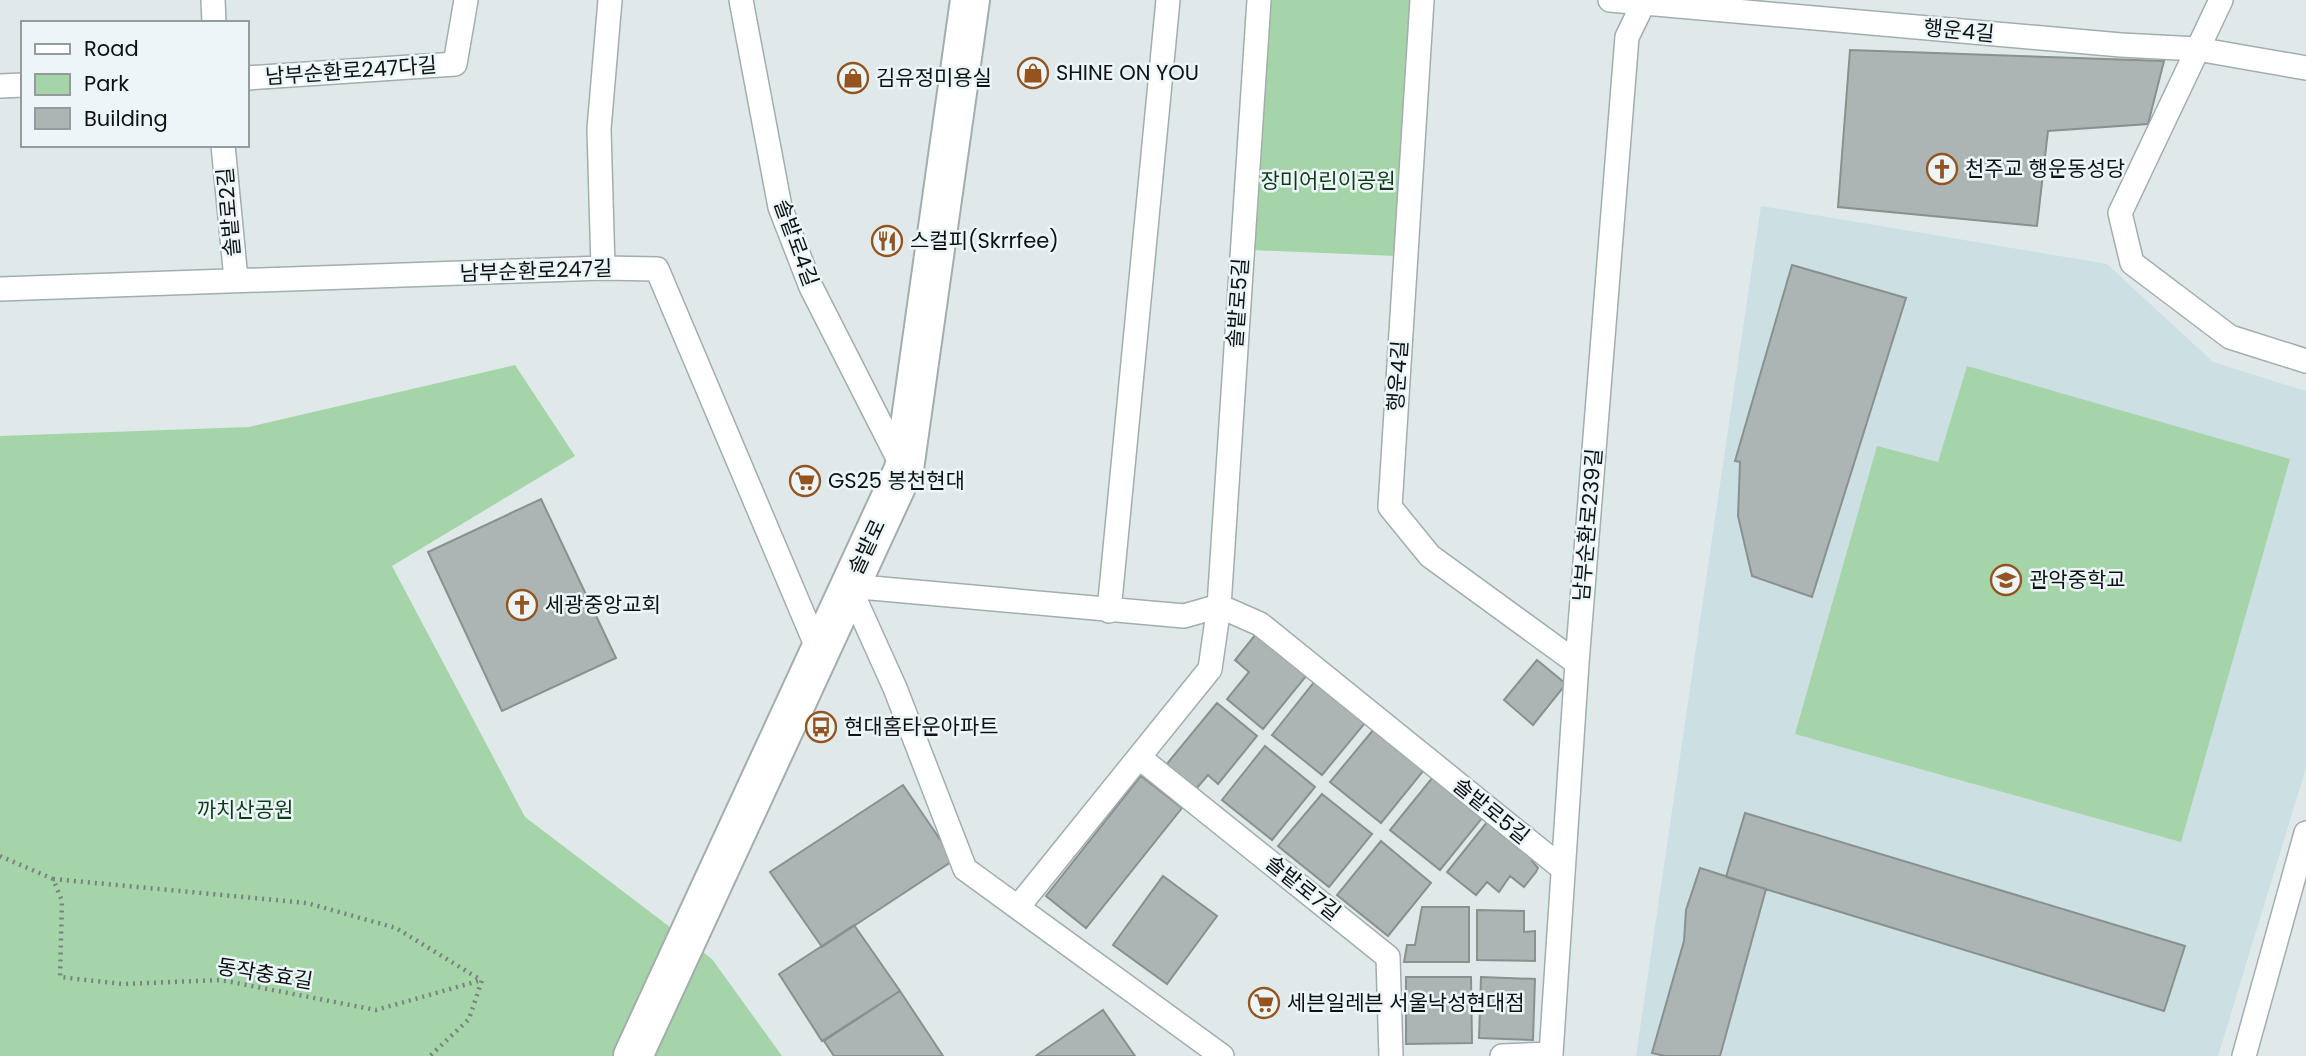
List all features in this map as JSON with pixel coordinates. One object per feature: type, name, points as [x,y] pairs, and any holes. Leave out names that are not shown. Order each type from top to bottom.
[{"type":"street","name":"솔밭로","points":[[633,1056],[904,469],[970,0]]},
{"type":"lane","points":[[213,0],[214,21]]},
{"type":"lane","name":"남부순환로247다길","points":[[248,78],[455,64],[466,0]]},
{"type":"lane","points":[[603,268],[598,129],[610,0]]},
{"type":"lane","name":"솔밭로4길","points":[[741,0],[780,207],[811,287],[904,469]]},
{"type":"lane","points":[[1110,611],[1168,0]]},
{"type":"lane","name":"솔밭로5길","points":[[1259,0],[1219,606],[1260,624],[1562,868]]},
{"type":"lane","name":"행운4길","points":[[1422,0],[1390,507],[1430,556],[1577,663]]},
{"type":"lane","name":"행운4길","points":[[1610,0],[2121,45],[2197,49],[2306,68]]},
{"type":"lane","points":[[2221,0],[2120,213],[2132,263],[2230,337],[2306,361]]},
{"type":"lane","name":"남부순환로239길","points":[[1502,1056],[1551,1054],[1577,663],[1628,37],[1644,1]]},
{"type":"lane","points":[[0,86],[21,85]]},
{"type":"lane","name":"솔밭로2길","points":[[223,147],[236,279]]},
{"type":"lane","name":"남부순환로247길","points":[[0,289],[236,279],[603,268],[657,269],[819,652]]},
{"type":"lane","points":[[1017,907],[1210,669],[1219,606],[1184,616],[849,586],[895,688],[965,869],[1017,907],[1222,1056]]},
{"type":"lane","name":"솔밭로7길","points":[[1140,758],[1388,957],[1391,1056]]},
{"type":"lane","points":[[2244,1056],[2306,833]]},
{"type":"path","points":[[0,856],[53,879],[307,903],[396,928],[482,980],[469,1019],[430,1056]]},
{"type":"path","name":"동작충효길","points":[[53,879],[62,901],[60,977],[123,984],[221,980],[376,1010],[482,980]]},
{"type":"shaded area","name":"관악중학교","points":[[1761,206],[2107,264],[2213,362],[2306,391],[2306,768],[2218,1056],[1636,1056]]},
{"type":"green space","name":"장미어린이공원","points":[[1269,0],[1411,0],[1395,256],[1251,250]]},
{"type":"green space","name":"까치산공원","points":[[515,365],[575,456],[392,566],[525,817],[712,959],[782,1056],[0,1056],[0,436],[249,427]]},
{"type":"green space","points":[[1967,366],[2290,459],[2181,842],[1795,734],[1877,446],[1938,462]]},
{"type":"building","name":"천주교 행운동성당","points":[[1850,50],[2164,61],[2148,124],[2048,131],[2037,226],[1838,207]]},
{"type":"building","points":[[1792,265],[1906,298],[1812,597],[1752,576],[1738,516],[1740,462],[1735,461]]},
{"type":"building","name":"세광중앙교회","points":[[541,499],[616,658],[502,711],[428,552]]},
{"type":"building","points":[[1256,634],[1307,675],[1263,729],[1227,699],[1249,672],[1235,660]]},
{"type":"building","points":[[1537,660],[1566,684],[1533,725],[1504,700]]},
{"type":"building","points":[[1315,681],[1365,723],[1322,775],[1272,735]]},
{"type":"building","points":[[1217,703],[1257,736],[1218,784],[1208,775],[1196,789],[1166,765]]},
{"type":"building","points":[[1374,729],[1424,770],[1381,823],[1330,782]]},
{"type":"building","points":[[1265,746],[1315,787],[1272,840],[1222,800]]},
{"type":"building","points":[[1141,776],[1182,808],[1086,928],[1046,896]]},
{"type":"building","points":[[1433,777],[1483,817],[1440,870],[1390,830]]},
{"type":"building","points":[[903,785],[954,860],[822,947],[770,872]]},
{"type":"building","points":[[1322,794],[1372,834],[1329,887],[1278,846]]},
{"type":"building","points":[[1745,813],[2185,946],[2164,1011],[1726,877]]},
{"type":"building","points":[[1488,821],[1535,858],[1532,861],[1538,868],[1524,887],[1510,876],[1499,892],[1487,882],[1476,895],[1447,872]]},
{"type":"building","points":[[1381,841],[1431,883],[1388,936],[1337,895]]},
{"type":"building","points":[[1700,868],[1766,889],[1720,1056],[1665,1056],[1652,1053],[1684,941],[1686,910]]},
{"type":"building","points":[[1163,876],[1217,916],[1167,984],[1113,945]]},
{"type":"building","points":[[1422,907],[1469,907],[1469,962],[1404,962],[1407,945],[1415,945]]},
{"type":"building","points":[[1477,910],[1524,911],[1524,932],[1535,931],[1535,961],[1477,960]]},
{"type":"building","points":[[854,925],[900,991],[822,1041],[779,974]]},
{"type":"building","points":[[1406,977],[1471,977],[1472,1043],[1406,1044]]},
{"type":"building","points":[[1481,977],[1535,979],[1533,1040],[1479,1038]]},
{"type":"building","points":[[900,991],[943,1056],[834,1056],[824,1041]]},
{"type":"building","points":[[1103,1010],[1135,1056],[1036,1056],[1037,1055]]},
{"type":"place","name":"SHINE ON YOU","points":[[1033,73]]},
{"type":"place","name":"김유정미용실","points":[[853,78]]},
{"type":"place","name":"천주교 행운동성당","points":[[1942,169]]},
{"type":"place","name":"스컬피(Skrrfee)","points":[[887,241]]},
{"type":"place","name":"GS25 봉천현대","points":[[805,481]]},
{"type":"place","name":"관악중학교","points":[[2006,580]]},
{"type":"place","name":"세광중앙교회","points":[[522,605]]},
{"type":"place","name":"현대홈타운아파트","points":[[821,727]]},
{"type":"place","name":"세븐일레븐 서울낙성현대점","points":[[1264,1003]]}]
